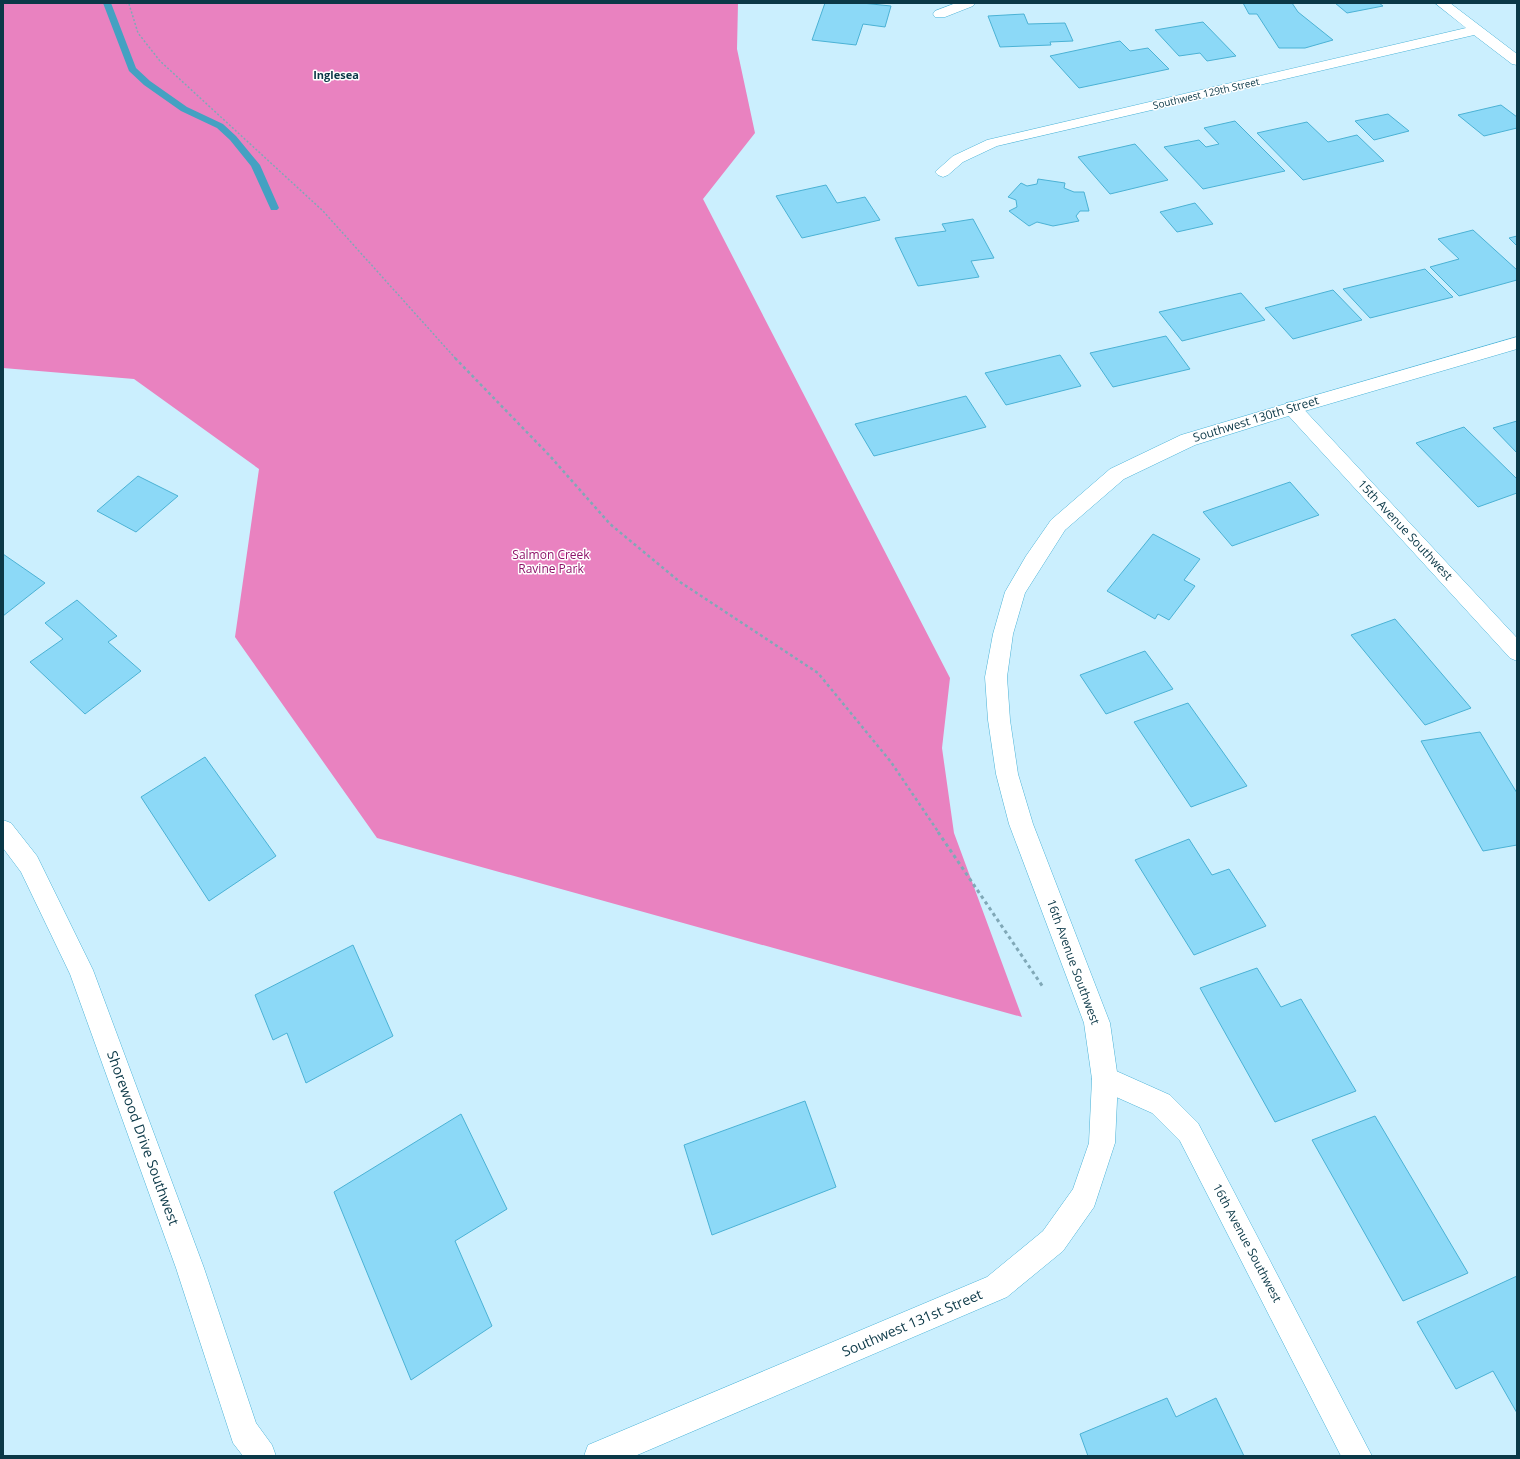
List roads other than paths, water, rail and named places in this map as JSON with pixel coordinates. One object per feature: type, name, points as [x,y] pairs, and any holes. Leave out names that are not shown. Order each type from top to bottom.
[{"type":"street","points":[[940,14],[968,3]]},
{"type":"street","points":[[1442,3],[1517,61]]},
{"type":"street","name":"Southwest 129th Street","points":[[942,172],[958,159],[992,143],[1477,30]]},
{"type":"street","name":"Southwest 130th Street","points":[[1032,562],[1058,525],[1117,474],[1188,440],[1292,408],[1517,343]]},
{"type":"street","name":"15th Avenue Southwest","points":[[1292,408],[1517,652]]},
{"type":"street","name":"16th Avenue Southwest","points":[[1032,562],[1015,592],[1003,634],[996,677],[999,720],[1007,774],[1021,824],[1097,1023],[1105,1079],[1161,1104],[1189,1132],[1357,1456]]},
{"type":"street","name":"Shorewood Drive Southwest","points":[[3,830],[29,864],[81,970],[190,1268],[244,1432],[261,1456]]},
{"type":"street","name":"Southwest 131st Street","points":[[599,1456],[997,1287],[1053,1240],[1084,1197],[1102,1143],[1105,1079]]},
{"type":"waterway","points":[[107,3],[117,26],[132,69],[147,83],[184,109],[220,126],[233,138],[255,165],[274,208]]},
{"type":"district","name":"Inglesea","points":[[336,75]]},
{"type":"park label","name":"Salmon Creek Ravine Park","points":[[551,562]]}]
